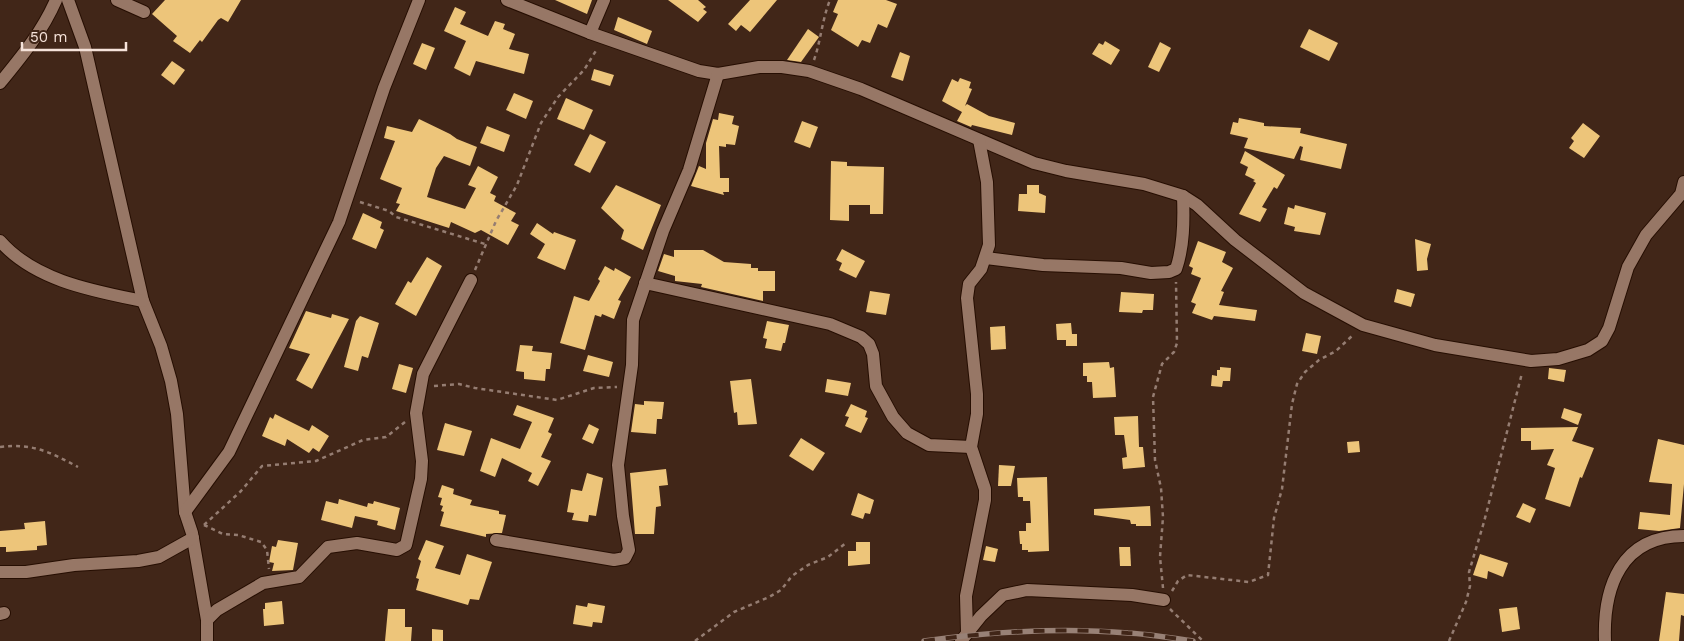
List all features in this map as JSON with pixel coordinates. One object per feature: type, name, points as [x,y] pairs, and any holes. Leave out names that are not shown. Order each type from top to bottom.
[{"type":"street","points":[[0,83],[30,48],[56,0]]},
{"type":"street","points":[[68,0],[85,47],[143,301],[161,346],[171,382],[177,414],[185,512],[192,535],[207,620],[207,641]]},
{"type":"street","points":[[117,0],[144,12]]},
{"type":"street","points":[[185,512],[229,452],[349,197],[384,88],[419,0]]},
{"type":"street","points":[[507,0],[590,33],[699,71],[718,74],[759,68],[782,67],[810,71],[861,89],[1034,163],[1066,171],[1144,184],[1183,196],[1197,205],[1235,240],[1304,293],[1363,325],[1435,344],[1524,359],[1558,359],[1588,350],[1602,341],[1609,328],[1628,267],[1646,235],[1681,194],[1684,182]]},
{"type":"street","points":[[590,33],[604,0]]},
{"type":"street","points":[[496,540],[614,560],[625,558],[629,550],[623,516],[618,464],[632,365],[633,320],[663,231],[689,170],[718,74]]},
{"type":"street","points":[[964,636],[966,596],[985,500],[985,488],[972,447],[977,414],[977,394],[967,290],[986,258],[989,245],[987,182],[979,140]]},
{"type":"street","points":[[986,258],[1044,266],[1121,268],[1151,273],[1169,272],[1176,269],[1182,239],[1183,196]]},
{"type":"street","points":[[0,241],[7,249],[39,270],[66,282],[143,301]]},
{"type":"street","points":[[207,620],[217,610],[245,592],[270,580],[299,577],[328,547],[357,543],[397,550],[406,545],[421,479],[422,462],[416,413],[419,390],[423,374],[471,280]]},
{"type":"street","points":[[645,283],[830,324],[861,337],[869,344],[873,354],[876,386],[893,417],[907,433],[928,445],[972,447]]},
{"type":"street","points":[[0,572],[26,572],[74,565],[138,561],[158,557],[192,535]]},
{"type":"street","points":[[1606,641],[1610,588],[1618,568],[1631,554],[1655,540],[1667,536],[1684,536]]},
{"type":"street","points":[[964,636],[1003,595],[1027,590],[1132,595],[1164,600]]},
{"type":"path","points":[[810,71],[817,52],[822,21],[830,0]]},
{"type":"path","points":[[471,280],[485,244],[517,184],[541,123],[558,97],[584,70],[604,37]]},
{"type":"path","points":[[349,197],[389,211],[396,217],[485,244]]},
{"type":"path","points":[[1176,269],[1177,342],[1174,352],[1162,364],[1153,397],[1155,460],[1161,488],[1163,517],[1160,556],[1164,600],[1171,610],[1203,641]]},
{"type":"path","points":[[1164,600],[1174,589],[1178,581],[1187,575],[1249,582],[1268,575],[1274,518],[1282,489],[1292,404],[1297,384],[1305,372],[1319,360],[1336,351],[1363,325]]},
{"type":"path","points":[[1449,641],[1457,617],[1466,602],[1470,586],[1469,572],[1484,522],[1498,461],[1518,395],[1524,359]]},
{"type":"path","points":[[419,390],[446,384],[459,384],[557,400],[594,388],[628,388]]},
{"type":"path","points":[[192,535],[241,491],[262,466],[316,461],[363,440],[386,437],[416,413]]},
{"type":"path","points":[[0,447],[12,446],[44,449],[78,467]]},
{"type":"path","points":[[204,525],[223,534],[238,535],[261,542],[267,550],[270,580]]},
{"type":"path","points":[[695,641],[734,612],[781,590],[792,576],[808,565],[828,558],[846,544]]},
{"type":"building","points":[[165,0],[241,0],[228,22],[221,18],[218,20],[202,42],[200,40],[190,53],[173,41],[177,36],[152,14]]},
{"type":"building","points":[[555,0],[592,0],[587,14]]},
{"type":"building","points":[[668,0],[698,0],[706,7],[703,9],[707,12],[698,22]]},
{"type":"building","points":[[750,0],[777,0],[750,32],[741,25],[736,31],[728,24]]},
{"type":"building","points":[[838,0],[886,0],[897,4],[887,28],[878,24],[870,43],[862,40],[858,47],[831,30],[838,14],[833,12]]},
{"type":"building","points":[[455,7],[466,12],[460,24],[488,36],[495,21],[505,24],[503,29],[515,34],[509,49],[529,54],[524,74],[476,61],[470,76],[454,68],[466,41],[444,31]]},
{"type":"building","points":[[618,17],[652,31],[647,44],[614,30]]},
{"type":"building","points":[[808,29],[819,37],[801,62],[787,60]]},
{"type":"building","points":[[1309,29],[1338,43],[1329,61],[1300,47]]},
{"type":"building","points":[[1105,41],[1120,50],[1111,65],[1092,54],[1099,43],[1103,45]]},
{"type":"building","points":[[1160,42],[1171,48],[1159,72],[1148,67]]},
{"type":"building","points":[[422,43],[435,48],[426,70],[413,64]]},
{"type":"building","points":[[900,52],[910,56],[903,81],[891,77]]},
{"type":"building","points":[[172,61],[185,70],[174,85],[161,75]]},
{"type":"building","points":[[594,69],[614,75],[610,86],[591,80]]},
{"type":"building","points":[[960,78],[971,82],[969,88],[972,89],[965,106],[967,104],[989,116],[1015,123],[1012,135],[972,125],[971,127],[957,121],[962,112],[942,101],[952,79],[958,82]]},
{"type":"building","points":[[514,93],[533,101],[526,119],[506,110]]},
{"type":"building","points":[[566,98],[593,110],[584,130],[557,119]]},
{"type":"building","points":[[719,113],[734,116],[732,124],[739,126],[735,145],[726,144],[726,147],[719,146],[720,178],[729,178],[729,192],[723,192],[724,195],[691,186],[699,166],[706,169],[706,143],[713,119],[718,120]]},
{"type":"building","points":[[1239,118],[1264,123],[1264,126],[1301,128],[1300,133],[1347,144],[1341,169],[1300,160],[1303,147],[1300,146],[1294,159],[1244,148],[1248,138],[1230,134],[1233,122],[1238,123]]},
{"type":"building","points":[[419,119],[477,147],[470,166],[444,156],[436,168],[427,197],[465,209],[476,188],[468,185],[478,166],[498,177],[490,193],[496,196],[494,201],[516,213],[511,221],[519,225],[508,245],[481,230],[475,233],[451,222],[449,228],[396,211],[400,204],[396,203],[402,188],[380,179],[395,141],[384,138],[387,126],[412,132]]},
{"type":"building","points":[[802,121],[818,127],[810,148],[794,142]]},
{"type":"building","points":[[1583,123],[1600,136],[1584,158],[1569,148],[1574,141],[1571,138]]},
{"type":"building","points":[[487,126],[510,135],[504,152],[480,143]]},
{"type":"building","points":[[590,134],[606,142],[590,173],[574,165]]},
{"type":"building","points":[[1245,151],[1285,175],[1277,189],[1274,187],[1262,207],[1267,209],[1260,222],[1239,214],[1256,183],[1253,181],[1255,180],[1245,175],[1248,167],[1240,163]]},
{"type":"building","points":[[831,161],[847,162],[847,166],[884,167],[883,214],[870,214],[870,205],[849,205],[849,221],[830,220]]},
{"type":"building","points":[[616,185],[661,205],[643,250],[621,239],[624,230],[601,208]]},
{"type":"building","points":[[1027,185],[1039,185],[1039,193],[1046,196],[1045,213],[1018,211],[1019,194],[1027,194]]},
{"type":"building","points":[[1295,205],[1326,213],[1320,235],[1294,231],[1295,227],[1284,224],[1288,207],[1294,209]]},
{"type":"building","points":[[363,213],[382,222],[380,228],[384,230],[376,249],[352,239]]},
{"type":"building","points":[[537,223],[553,234],[554,232],[576,240],[565,270],[537,258],[545,244],[530,234]]},
{"type":"building","points":[[1415,239],[1431,244],[1427,259],[1428,270],[1417,271]]},
{"type":"building","points":[[1198,241],[1226,252],[1222,262],[1233,268],[1221,291],[1224,292],[1219,305],[1257,310],[1255,321],[1214,316],[1212,320],[1192,313],[1196,304],[1191,302],[1201,278],[1191,274],[1193,268],[1189,266]]},
{"type":"building","points":[[842,249],[865,261],[856,278],[839,270],[842,263],[836,260]]},
{"type":"building","points":[[674,250],[703,250],[724,262],[751,264],[751,268],[758,268],[758,271],[775,271],[775,291],[763,291],[763,301],[701,287],[702,284],[675,281],[675,276],[658,271],[664,254],[674,257]]},
{"type":"building","points":[[427,257],[442,266],[416,316],[395,304],[408,281],[411,283]]},
{"type":"building","points":[[605,266],[614,271],[615,268],[631,277],[618,300],[621,301],[614,319],[602,314],[601,317],[595,315],[585,350],[560,343],[574,296],[589,301],[600,281],[598,279]]},
{"type":"building","points":[[1397,289],[1415,294],[1411,307],[1394,302]]},
{"type":"building","points":[[870,291],[890,294],[886,315],[866,312]]},
{"type":"building","points":[[1121,292],[1154,294],[1153,310],[1143,310],[1142,313],[1119,312]]},
{"type":"building","points":[[306,311],[331,318],[332,314],[349,319],[312,389],[296,380],[310,354],[289,348]]},
{"type":"building","points":[[360,316],[379,323],[368,358],[362,356],[358,371],[344,367],[356,321]]},
{"type":"building","points":[[767,321],[789,325],[781,351],[765,348],[767,339],[763,338]]},
{"type":"building","points":[[1071,323],[1072,334],[1077,334],[1077,346],[1066,346],[1066,340],[1057,340],[1056,324]]},
{"type":"building","points":[[1005,326],[1006,349],[991,350],[990,327]]},
{"type":"building","points":[[1306,333],[1321,336],[1317,354],[1302,351]]},
{"type":"building","points":[[520,345],[533,346],[532,351],[552,353],[550,369],[546,369],[545,381],[524,379],[524,372],[516,371]]},
{"type":"building","points":[[588,355],[613,362],[609,377],[583,371]]},
{"type":"building","points":[[1109,362],[1110,368],[1114,367],[1116,397],[1093,398],[1092,382],[1087,382],[1087,376],[1083,376],[1083,363]]},
{"type":"building","points":[[399,364],[413,368],[406,393],[392,389]]},
{"type":"building","points":[[1220,367],[1231,368],[1230,381],[1223,381],[1222,387],[1211,386],[1212,375],[1217,376],[1217,370],[1220,370]]},
{"type":"building","points":[[1549,368],[1566,370],[1564,382],[1548,379]]},
{"type":"building","points":[[751,379],[757,424],[738,425],[737,412],[734,413],[730,381]]},
{"type":"building","points":[[827,379],[851,383],[848,396],[825,392]]},
{"type":"building","points":[[644,401],[664,402],[662,419],[657,419],[656,434],[631,432],[635,404],[644,405]]},
{"type":"building","points":[[851,404],[867,411],[865,417],[868,418],[861,433],[845,426],[849,417],[845,416]]},
{"type":"building","points":[[517,405],[554,418],[548,432],[552,434],[541,457],[551,461],[538,486],[528,481],[532,473],[502,458],[495,477],[480,471],[491,438],[520,449],[532,422],[513,415]]},
{"type":"building","points":[[1564,408],[1582,414],[1578,425],[1561,418]]},
{"type":"building","points":[[275,414],[309,431],[312,425],[329,436],[319,452],[313,448],[309,453],[287,439],[285,446],[262,436],[270,417],[273,419]]},
{"type":"building","points":[[1138,416],[1139,447],[1143,447],[1145,467],[1123,469],[1122,458],[1127,457],[1124,435],[1115,435],[1114,417]]},
{"type":"building","points":[[445,423],[472,431],[464,456],[437,450]]},
{"type":"building","points":[[589,424],[599,429],[593,444],[582,439]]},
{"type":"building","points":[[1578,427],[1572,441],[1594,448],[1582,478],[1580,477],[1570,507],[1545,499],[1555,468],[1547,465],[1554,449],[1531,450],[1531,441],[1521,441],[1521,428]]},
{"type":"building","points":[[801,438],[825,453],[813,471],[789,456]]},
{"type":"building","points":[[1658,439],[1684,445],[1684,484],[1680,528],[1659,531],[1638,529],[1640,512],[1670,515],[1672,484],[1649,482]]},
{"type":"building","points":[[1359,441],[1360,452],[1348,453],[1347,442]]},
{"type":"building","points":[[999,465],[1015,466],[1011,486],[998,486]]},
{"type":"building","points":[[666,469],[668,485],[659,486],[661,506],[656,507],[654,534],[635,534],[630,473]]},
{"type":"building","points":[[587,473],[603,478],[596,516],[589,515],[588,522],[572,520],[574,513],[567,512],[571,489],[582,491]]},
{"type":"building","points":[[1047,477],[1049,551],[1028,552],[1028,550],[1022,550],[1019,531],[1026,531],[1026,523],[1031,523],[1030,501],[1023,501],[1023,497],[1018,497],[1017,478]]},
{"type":"building","points":[[442,485],[454,489],[453,494],[472,500],[470,505],[499,511],[499,514],[506,515],[502,533],[486,534],[486,537],[440,526],[444,512],[441,511],[443,506],[440,505],[442,498],[438,497]]},
{"type":"building","points":[[858,493],[874,500],[870,514],[865,513],[863,519],[851,515]]},
{"type":"building","points":[[339,499],[367,507],[368,503],[373,504],[374,501],[400,508],[395,530],[377,525],[378,521],[355,516],[352,528],[321,520],[326,501],[338,504]]},
{"type":"building","points":[[1523,503],[1536,509],[1530,523],[1516,517]]},
{"type":"building","points":[[1150,506],[1151,526],[1136,526],[1136,524],[1131,524],[1130,520],[1094,515],[1094,509]]},
{"type":"building","points":[[45,521],[47,545],[37,546],[37,550],[6,552],[6,547],[0,547],[0,531],[25,529],[24,523]]},
{"type":"building","points":[[278,540],[298,543],[293,570],[272,571],[274,563],[269,562],[272,546],[276,547]]},
{"type":"building","points":[[426,540],[444,546],[435,568],[460,575],[467,554],[492,562],[479,600],[470,599],[468,605],[416,590],[419,579],[416,578],[421,561],[418,559]]},
{"type":"building","points":[[856,542],[870,542],[870,564],[848,566],[848,551],[856,551]]},
{"type":"building","points":[[986,546],[998,549],[995,562],[983,560]]},
{"type":"building","points":[[1119,547],[1130,547],[1131,566],[1120,566]]},
{"type":"building","points":[[1480,554],[1508,563],[1503,577],[1488,571],[1487,579],[1473,575]]},
{"type":"building","points":[[1666,592],[1684,594],[1684,616],[1681,615],[1679,641],[1659,641]]},
{"type":"building","points":[[282,601],[284,624],[264,626],[263,609],[265,609],[265,603]]},
{"type":"building","points":[[588,603],[605,606],[602,623],[593,622],[592,627],[573,624],[576,605],[587,607]]},
{"type":"building","points":[[1517,607],[1520,629],[1502,632],[1499,609]]},
{"type":"building","points":[[388,609],[405,609],[405,627],[412,627],[411,641],[385,641]]},
{"type":"building","points":[[432,629],[443,630],[443,641],[432,641]]},
{"type":"railway","points":[[924,641],[1000,633],[1077,630],[1152,635],[1193,641]]}]
